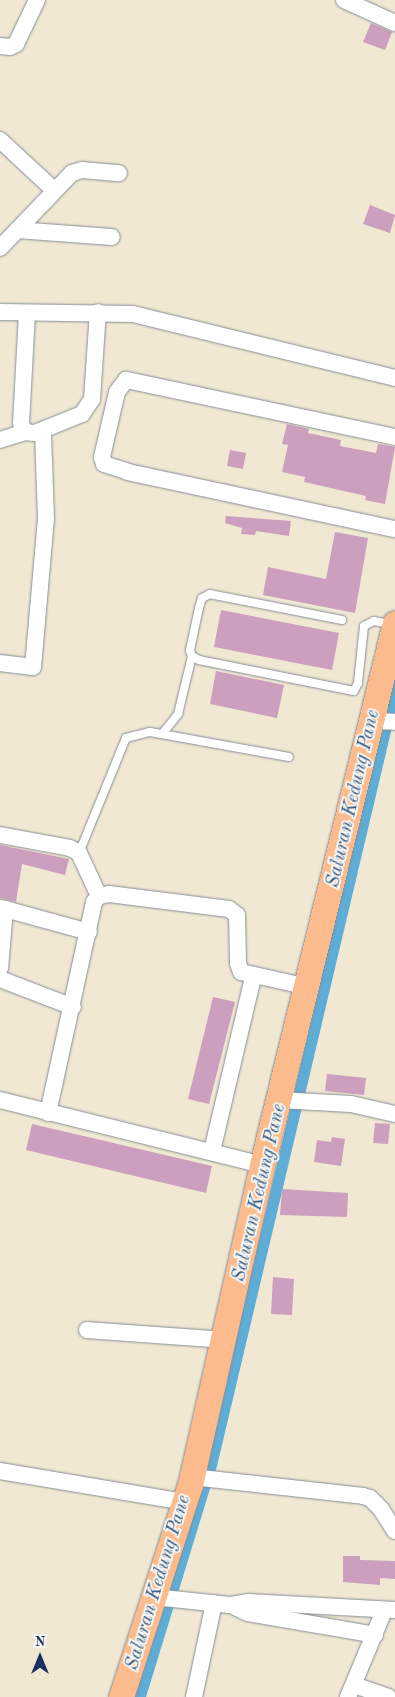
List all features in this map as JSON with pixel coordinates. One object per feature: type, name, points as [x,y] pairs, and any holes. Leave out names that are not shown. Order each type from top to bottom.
[{"type":"main road","points":[[122,1697],[157,1597],[185,1502],[202,1478],[225,1340],[262,1165],[284,1100],[308,987],[382,721],[395,624]]},
{"type":"street","points":[[0,46],[10,47],[16,44],[37,0]]},
{"type":"street","points":[[344,0],[395,23]]},
{"type":"street","points":[[0,140],[54,190]]},
{"type":"street","points":[[2,243],[72,173],[82,170],[119,173]]},
{"type":"street","points":[[17,230],[112,237]]},
{"type":"street","points":[[0,312],[133,314],[395,378]]},
{"type":"street","points":[[0,440],[24,432],[43,432],[82,414],[92,399],[98,312]]},
{"type":"street","points":[[24,432],[21,415],[27,313]]},
{"type":"street","points":[[395,437],[126,380],[117,392],[102,457],[104,464],[128,472],[395,529]]},
{"type":"street","points":[[0,663],[33,667],[46,518],[43,432]]},
{"type":"street","points":[[0,835],[62,844],[79,853],[100,896]]},
{"type":"street","points":[[48,1113],[73,1007],[94,902],[100,896],[108,894],[229,909],[237,915],[238,963],[241,972],[253,977],[308,987]]},
{"type":"street","points":[[0,968],[3,908],[89,932]]},
{"type":"street","points":[[212,1150],[253,977]]},
{"type":"street","points":[[0,979],[73,1007]]},
{"type":"street","points":[[0,1100],[48,1113],[212,1150],[262,1165]]},
{"type":"street","points":[[284,1100],[351,1104],[395,1114]]},
{"type":"street","points":[[87,1330],[225,1340]]},
{"type":"street","points":[[0,1471],[185,1502]]},
{"type":"street","points":[[202,1478],[370,1498],[395,1531]]},
{"type":"street","points":[[157,1597],[230,1605],[248,1602],[389,1610],[375,1635],[351,1691],[388,1697]]},
{"type":"street","points":[[194,1697],[214,1603]]},
{"type":"street","points":[[230,1605],[248,1613],[375,1635]]},
{"type":"lane","points":[[162,734],[178,714],[192,656],[190,650],[198,608],[202,598],[210,594],[342,620]]},
{"type":"lane","points":[[192,656],[344,692],[354,691],[358,682],[364,626],[374,621],[395,624]]},
{"type":"lane","points":[[79,853],[126,738],[138,733],[162,734],[288,756]]},
{"type":"water","points":[[395,667],[395,715],[217,1466],[146,1697],[134,1697],[206,1464]]},
{"type":"building","points":[[371,23],[392,32],[385,50],[363,42]]},
{"type":"building","points":[[370,205],[395,215],[390,233],[363,224]]},
{"type":"building","points":[[287,424],[309,429],[308,433],[341,440],[340,446],[376,453],[378,444],[395,447],[385,504],[365,500],[366,496],[304,482],[305,477],[282,472],[288,445],[282,444]]},
{"type":"building","points":[[230,450],[246,453],[243,469],[227,466]]},
{"type":"building","points":[[226,516],[291,521],[289,536],[256,531],[255,535],[241,534],[242,528],[225,523]]},
{"type":"building","points":[[335,532],[368,538],[355,613],[263,595],[268,567],[326,579]]},
{"type":"building","points":[[221,610],[339,633],[332,670],[214,647]]},
{"type":"building","points":[[216,671],[284,685],[277,718],[210,704]]},
{"type":"building","points":[[0,845],[69,859],[65,875],[22,864],[16,902],[0,898]]},
{"type":"building","points":[[213,997],[235,1002],[209,1104],[188,1099]]},
{"type":"building","points":[[327,1074],[366,1078],[364,1095],[325,1091]]},
{"type":"building","points":[[375,1123],[390,1124],[388,1144],[373,1143]]},
{"type":"building","points":[[32,1124],[212,1166],[206,1193],[26,1150]]},
{"type":"building","points":[[332,1137],[345,1139],[341,1166],[314,1162],[317,1140],[331,1142]]},
{"type":"building","points":[[282,1189],[348,1193],[347,1217],[280,1215]]},
{"type":"building","points":[[273,1277],[294,1279],[292,1315],[271,1314]]},
{"type":"building","points":[[343,1556],[360,1556],[360,1560],[395,1561],[395,1579],[380,1578],[380,1585],[343,1582]]},
{"type":"water label","name":"Saluran Kedung Pane","points":[[354,799]]},
{"type":"water label","name":"Saluran Kedung Pane","points":[[260,1193]]},
{"type":"water label","name":"Saluran Kedung Pane","points":[[159,1583]]}]
